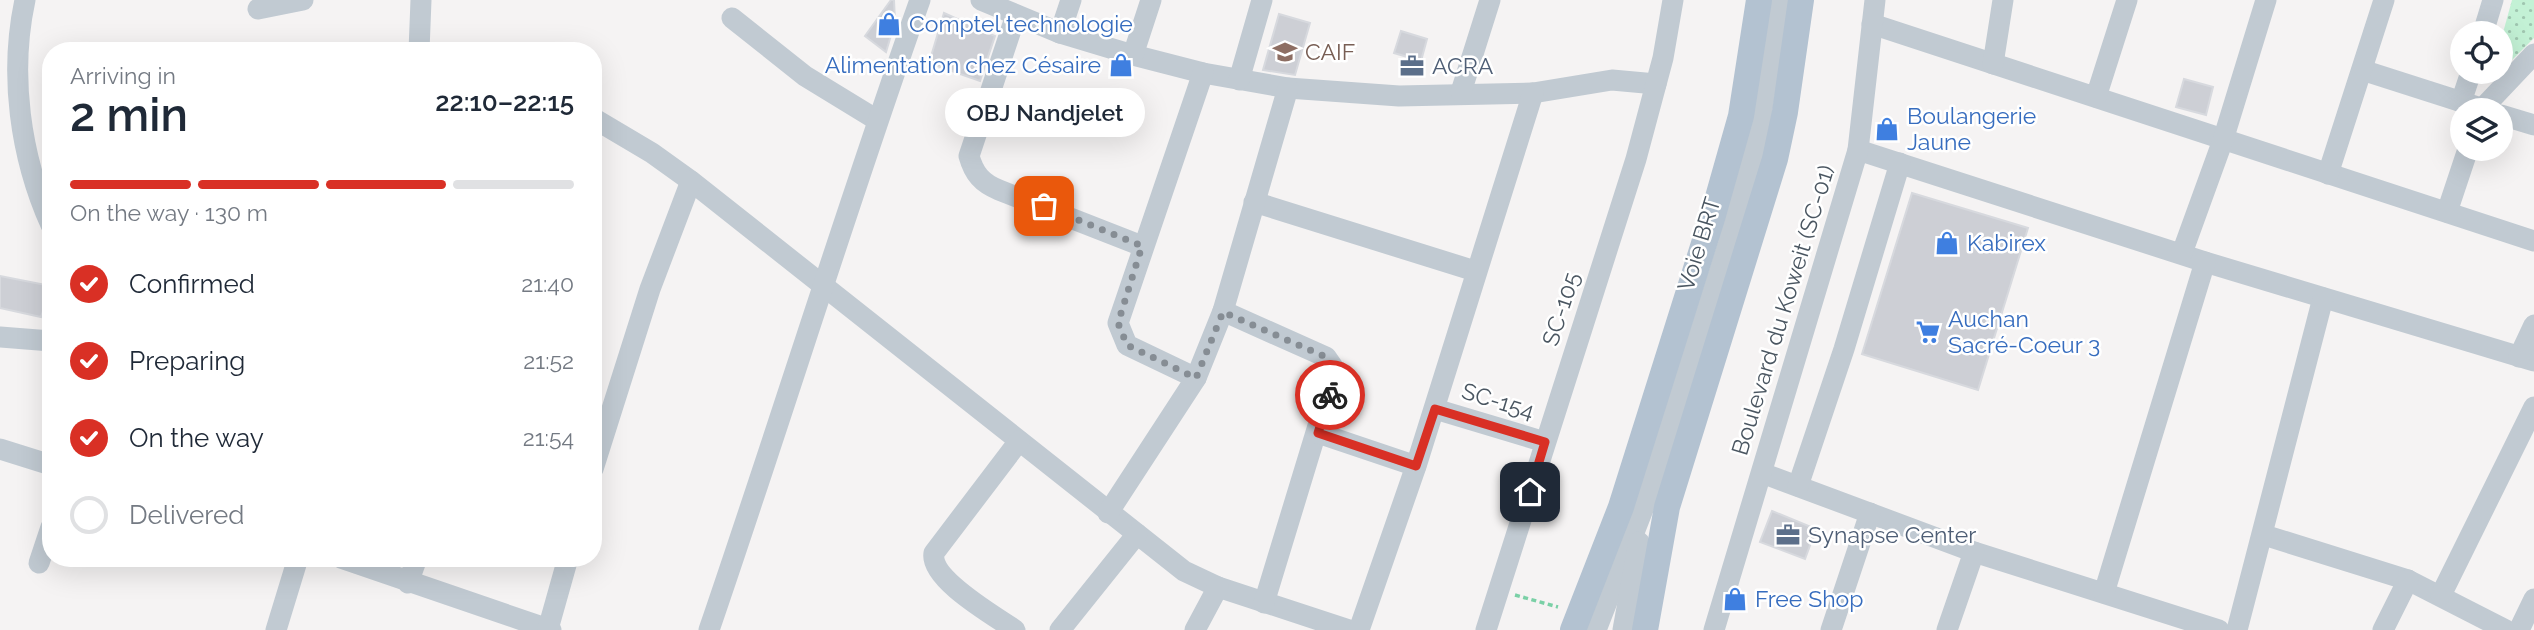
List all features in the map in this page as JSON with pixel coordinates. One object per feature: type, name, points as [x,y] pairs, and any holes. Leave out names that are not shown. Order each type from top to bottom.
[{"type":"main road","points":[[1582,624],[1713,215],[1741,116],[1759,0]]},
{"type":"main road","points":[[1645,630],[1667,507],[1775,159],[1785,112],[1801,0]]},
{"type":"street","points":[[258,9],[303,0]]},
{"type":"street","points":[[419,42],[421,0]]},
{"type":"street","points":[[709,630],[779,425],[822,283],[920,0]]},
{"type":"street","points":[[981,0],[1060,33],[1133,55],[1203,73],[1288,88],[1399,96],[1461,92],[1533,93],[1612,80],[1656,85]]},
{"type":"street","points":[[1060,33],[1071,0]]},
{"type":"street","points":[[1133,55],[1151,0]]},
{"type":"street","points":[[1239,80],[1262,0]]},
{"type":"street","points":[[1461,92],[1490,0]]},
{"type":"street","name":"SC-105","points":[[1486,630],[1636,159],[1656,85],[1673,0]]},
{"type":"street","name":"Voie BRT","points":[[1623,630],[1647,499],[1757,143],[1779,0]]},
{"type":"street","name":"Boulevard du Koweit (SC-01)","points":[[1714,630],[1858,150],[1875,0]]},
{"type":"street","points":[[1993,64],[2003,0]]},
{"type":"street","points":[[2096,97],[2127,0]]},
{"type":"street","points":[[2182,253],[2223,140],[2266,0]]},
{"type":"street","points":[[2328,174],[2384,0]]},
{"type":"street","points":[[2487,21],[2493,0]]},
{"type":"street","points":[[18,1],[21,119],[42,187]]},
{"type":"street","points":[[1016,15],[969,156],[977,176],[985,184],[999,190],[1142,246]]},
{"type":"street","points":[[732,18],[805,76],[877,120]]},
{"type":"street","points":[[1872,24],[2534,241]]},
{"type":"street","points":[[2498,98],[2534,54]]},
{"type":"street","points":[[2362,70],[2450,98]]},
{"type":"street","points":[[1196,378],[1127,345],[1118,323],[1203,73]]},
{"type":"street","points":[[1108,513],[1196,378],[1223,312],[1288,88]]},
{"type":"street","points":[[1359,630],[1435,409],[1475,271],[1533,93]]},
{"type":"street","points":[[2513,119],[2534,125]]},
{"type":"street","points":[[602,123],[652,153],[691,181],[1108,513],[1184,570],[1218,587],[1349,630]]},
{"type":"street","points":[[1858,150],[2205,262],[2526,359],[2534,325]]},
{"type":"street","points":[[2447,212],[2464,161]]},
{"type":"street","points":[[1798,486],[1844,349],[1900,163]]},
{"type":"street","points":[[602,440],[645,302],[691,181]]},
{"type":"street","points":[[1254,201],[1475,271]]},
{"type":"street","points":[[2104,593],[2205,262]]},
{"type":"street","points":[[2237,630],[2323,298]]},
{"type":"street","points":[[1223,312],[1332,362],[1334,380],[1264,603]]},
{"type":"street","points":[[0,337],[42,340]]},
{"type":"street","points":[[2441,595],[2534,407]]},
{"type":"street","name":"SC-154","points":[[1435,409],[1545,442]]},
{"type":"street","points":[[1318,433],[1416,466]]},
{"type":"street","points":[[1015,630],[943,578],[933,559],[1019,441]]},
{"type":"street","points":[[0,449],[42,462]]},
{"type":"street","points":[[1762,472],[1975,552],[2219,630]]},
{"type":"street","name":"Voie BRT","points":[[1582,624],[1647,499]]},
{"type":"street","points":[[1831,630],[1870,513]]},
{"type":"street","points":[[1060,630],[1137,534]]},
{"type":"street","points":[[2263,535],[2408,580],[2506,630]]},
{"type":"street","points":[[1947,630],[1975,552]]},
{"type":"street","points":[[39,563],[42,554]]},
{"type":"street","points":[[276,630],[295,567]]},
{"type":"street","points":[[365,567],[550,629],[566,567]]},
{"type":"street","points":[[408,583],[413,567]]},
{"type":"street","points":[[2383,630],[2408,580]]},
{"type":"street","points":[[1195,630],[1218,587]]},
{"type":"street","points":[[2519,630],[2534,599]]},
{"type":"path","points":[[1500,591],[1582,624]]},
{"type":"green space","points":[[2512,0],[2534,0],[2534,38],[2513,59],[2513,21],[2506,21]]},
{"type":"building","points":[[891,0],[894,0],[895,22],[886,52],[865,36]]},
{"type":"building","points":[[944,13],[995,36],[980,81],[929,63]]},
{"type":"building","points":[[1279,14],[1310,23],[1295,75],[1263,70]]},
{"type":"building","points":[[1401,31],[1427,39],[1421,61],[1394,53]]},
{"type":"building","points":[[2184,79],[2213,87],[2206,115],[2176,107]]},
{"type":"building","points":[[1912,193],[2028,228],[1978,390],[1862,354]]},
{"type":"building","points":[[0,276],[42,284],[41,317],[0,308]]},
{"type":"building","points":[[1772,511],[1816,529],[1805,559],[1760,542]]},
{"type":"way so far","points":[[1044,206],[1142,246],[1118,323],[1127,345],[1196,378],[1223,312],[1326,357],[1335,370],[1330,395]]},
{"type":"place","name":"Comptel technologie","points":[[889,24]]},
{"type":"place","name":"CAIF","points":[[1285,52]]},
{"type":"place","name":"Alimentation chez Césaire","points":[[1121,65]]},
{"type":"place","name":"ACRA","points":[[1412,66]]},
{"type":"place","name":"Boulangerie Jaune","points":[[1887,129]]},
{"type":"place","name":"OBJ Nandjelet","points":[[1044,206]]},
{"type":"place","name":"Kabirex","points":[[1947,243]]},
{"type":"place","name":"Auchan Sacré-Coeur 3","points":[[1928,332]]},
{"type":"place","name":"Synapse Center","points":[[1788,535]]},
{"type":"place","name":"Free Shop","points":[[1735,599]]},
{"type":"route","points":[[1330,395],[1318,433],[1416,466],[1435,409],[1545,442],[1530,492]]}]
